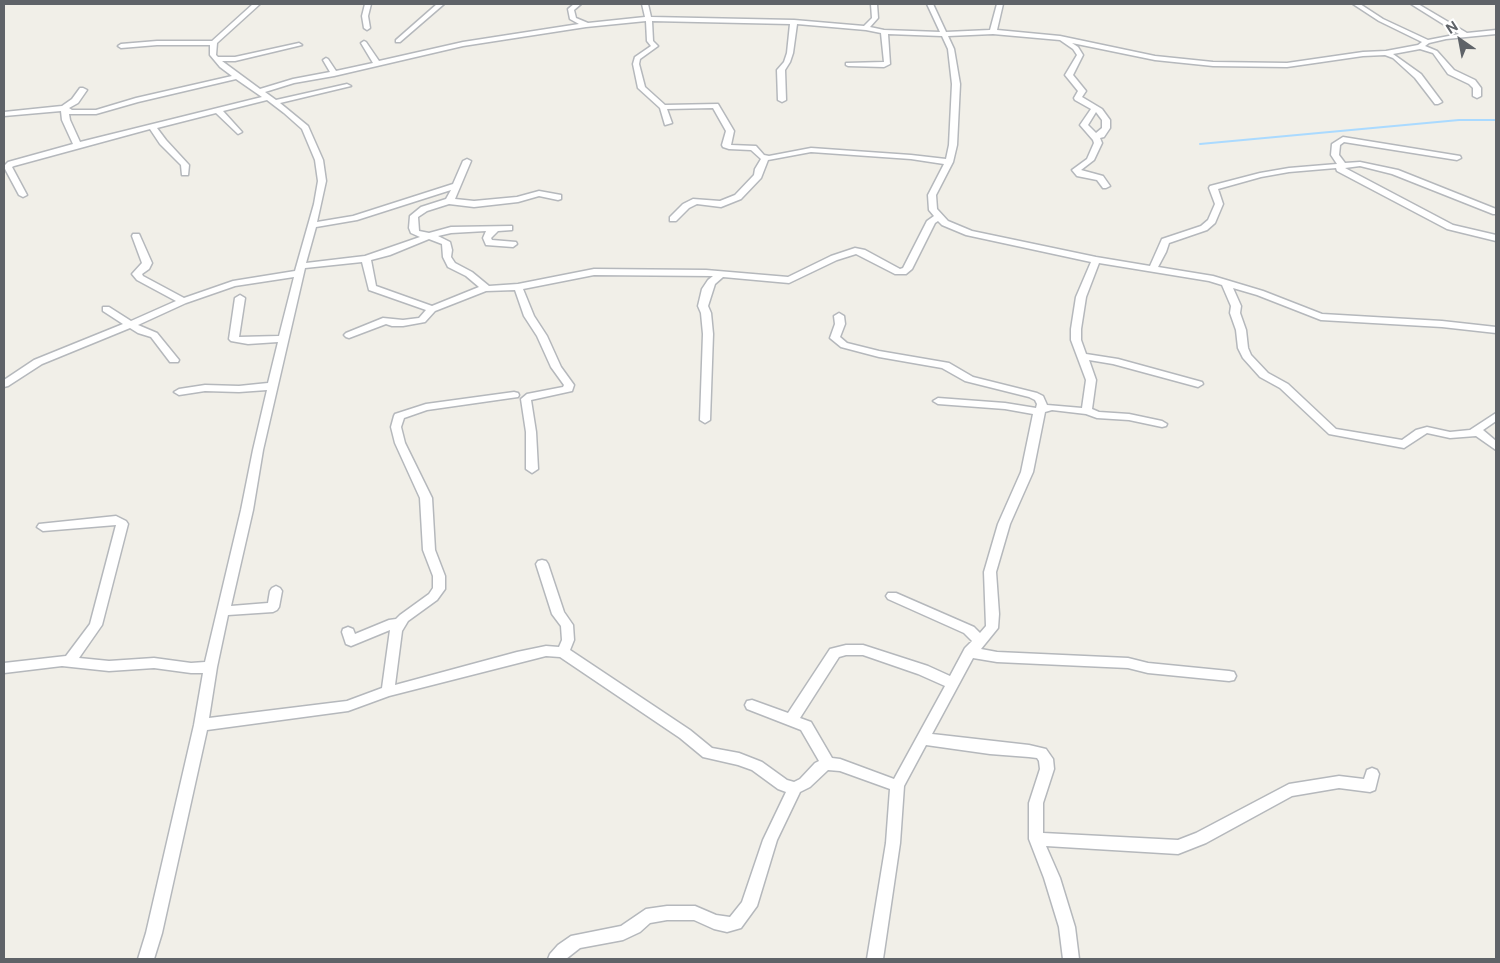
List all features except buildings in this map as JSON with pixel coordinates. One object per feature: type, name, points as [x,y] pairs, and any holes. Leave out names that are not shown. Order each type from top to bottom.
[{"type":"street","points":[[146,959],[154,933],[202,725],[210,667],[273,386],[322,181],[319,160],[305,128],[267,97],[237,77],[213,55],[214,43],[234,21],[252,10],[257,4]]},
{"type":"street","points":[[367,28],[365,16],[368,4]]},
{"type":"street","points":[[398,41],[441,4]]},
{"type":"street","points":[[578,4],[571,9],[573,19],[586,25]]},
{"type":"street","points":[[646,4],[650,41],[655,46],[637,58],[636,64],[642,88],[663,107],[668,123]]},
{"type":"street","points":[[866,28],[876,18],[874,4]]},
{"type":"street","points":[[930,4],[951,49],[956,84],[949,162],[932,195],[933,210],[944,223],[968,233],[1096,260],[1210,278],[1260,293],[1321,317],[1442,324],[1496,330]]},
{"type":"street","points":[[993,32],[1000,4]]},
{"type":"street","points":[[1356,4],[1382,20],[1428,42]]},
{"type":"street","points":[[1414,4],[1466,35]]},
{"type":"street","points":[[267,97],[275,86],[462,44],[586,25],[649,19],[794,22],[866,28],[884,32],[943,34],[993,32],[1060,38],[1155,58],[1213,64],[1287,65],[1363,54],[1386,53],[1420,47],[1428,42],[1446,37],[1496,32]]},
{"type":"street","points":[[782,100],[783,79],[781,70],[790,53],[794,22]]},
{"type":"street","points":[[848,64],[888,63],[884,32]]},
{"type":"street","points":[[1060,38],[1076,48],[1080,55],[1069,75],[1082,90],[1078,98],[1102,114],[1106,124],[1106,128],[1101,135],[1095,136]]},
{"type":"street","points":[[121,46],[157,43],[214,43]]},
{"type":"street","points":[[364,43],[377,64]]},
{"type":"street","points":[[216,59],[235,59],[299,44]]},
{"type":"street","points":[[1420,47],[1435,52],[1452,72],[1472,82],[1477,88],[1477,96]]},
{"type":"street","points":[[1386,53],[1418,76],[1438,102]]},
{"type":"street","points":[[326,60],[334,74]]},
{"type":"street","points":[[64,108],[70,112],[96,112],[237,77]]},
{"type":"street","points":[[23,195],[8,167],[11,164],[77,142],[93,141],[218,111],[267,97],[347,86]]},
{"type":"street","points":[[4,114],[64,108],[75,101],[83,90]]},
{"type":"street","points":[[663,107],[715,106],[730,131],[726,145],[729,147],[753,148],[762,157],[811,150],[866,155],[911,156],[949,162]]},
{"type":"street","points":[[64,108],[66,120],[77,142]]},
{"type":"street","points":[[1095,108],[1084,125],[1095,136],[1098,143],[1090,160],[1076,170],[1080,174],[1100,178],[1106,186]]},
{"type":"street","points":[[218,111],[238,132]]},
{"type":"street","points":[[152,126],[163,142],[185,165],[185,173]]},
{"type":"street","points":[[1343,166],[1335,155],[1336,144],[1343,138],[1457,158]]},
{"type":"street","points":[[673,219],[686,206],[696,201],[721,204],[738,197],[758,176],[759,169],[766,157]]},
{"type":"street","points":[[448,201],[452,197],[467,161]]},
{"type":"street","points":[[1152,270],[1162,252],[1165,241],[1204,228],[1212,221],[1219,204],[1213,188],[1282,171],[1360,164],[1395,172],[1496,212]]},
{"type":"street","points":[[1343,166],[1340,169],[1450,227],[1496,238]]},
{"type":"street","points":[[312,225],[354,218],[455,186]]},
{"type":"street","points":[[486,288],[469,274],[451,265],[447,257],[446,242],[415,233],[413,228],[414,216],[424,209],[448,201],[474,204],[518,199],[539,193],[558,197]]},
{"type":"street","points":[[349,335],[386,320],[392,323],[403,323],[422,320],[432,309],[486,288],[518,287],[594,272],[661,272],[789,280],[855,250],[898,272],[903,272],[907,269],[931,221],[939,217]]},
{"type":"street","points":[[4,384],[38,362],[130,325],[182,301],[233,284],[300,269],[366,259],[387,253],[429,236],[452,230],[509,228]]},
{"type":"street","points":[[495,229],[490,232],[487,238],[489,243],[513,244]]},
{"type":"street","points":[[136,236],[146,263],[146,267],[137,274],[140,278],[182,301]]},
{"type":"street","points":[[366,259],[372,288],[432,309]]},
{"type":"street","points":[[1088,410],[1091,380],[1076,340],[1077,316],[1081,297],[1096,260]]},
{"type":"street","points":[[705,420],[708,334],[706,313],[703,306],[707,289],[711,282],[720,276]]},
{"type":"street","points":[[1226,282],[1236,306],[1235,313],[1244,342],[1243,348],[1247,356],[1264,375],[1284,386],[1333,432],[1404,444],[1420,432],[1427,430],[1462,435],[1473,433],[1496,416]]},
{"type":"street","points":[[518,287],[529,316],[542,336],[556,368],[568,385],[568,389],[531,396],[526,399],[532,432],[532,469]]},
{"type":"street","points":[[240,298],[234,339],[248,341],[284,339]]},
{"type":"street","points":[[106,309],[130,325],[154,335],[174,360]]},
{"type":"street","points":[[840,316],[836,338],[844,345],[878,354],[945,365],[969,379],[1033,395],[1039,398],[1040,411],[1027,472],[1004,524],[990,572],[992,628],[970,652],[897,786],[893,843],[875,959]]},
{"type":"street","points":[[1082,356],[1114,361],[1198,384]]},
{"type":"street","points":[[179,392],[204,388],[239,389],[273,386]]},
{"type":"street","points":[[388,690],[396,630],[404,618],[433,597],[438,589],[439,576],[429,550],[426,498],[400,442],[396,427],[400,416],[426,406],[514,395]]},
{"type":"street","points":[[938,401],[1005,406],[1040,411],[1052,407],[1081,411],[1088,410],[1097,415],[1129,417],[1162,424]]},
{"type":"street","points":[[1476,430],[1496,446]]},
{"type":"street","points":[[43,527],[116,520],[122,524],[96,625],[69,662]]},
{"type":"street","points":[[542,564],[558,614],[566,625],[568,640],[563,652]]},
{"type":"street","points":[[224,611],[273,607],[276,591]]},
{"type":"street","points":[[892,596],[970,630],[980,641]]},
{"type":"street","points":[[348,632],[351,641],[393,623],[399,626]]},
{"type":"street","points":[[792,719],[835,653],[846,650],[862,650],[923,670],[952,683]]},
{"type":"street","points":[[202,725],[348,706],[388,690],[397,690],[517,657],[546,651],[563,652],[685,734],[708,753],[739,759],[757,766],[783,785],[796,788]]},
{"type":"street","points":[[970,652],[997,657],[1128,663],[1148,668],[1229,676]]},
{"type":"street","points":[[4,668],[69,662],[110,666],[154,663],[191,668],[210,667]]},
{"type":"street","points":[[752,705],[806,726],[828,764]]},
{"type":"street","points":[[924,739],[1041,753],[1046,759],[1047,769],[1036,803],[1036,839],[1052,878],[1067,927],[1072,959]]},
{"type":"street","points":[[556,959],[564,950],[577,941],[622,932],[634,927],[646,916],[695,913],[714,922],[727,925],[735,923],[749,906],[770,840],[796,788],[804,783],[820,767],[828,764],[840,765],[897,786]]},
{"type":"street","points":[[1036,839],[1178,846],[1201,838],[1289,790],[1339,782],[1370,786],[1372,774]]},
{"type":"waterway","points":[[1200,144],[1459,120],[1496,120]]}]
